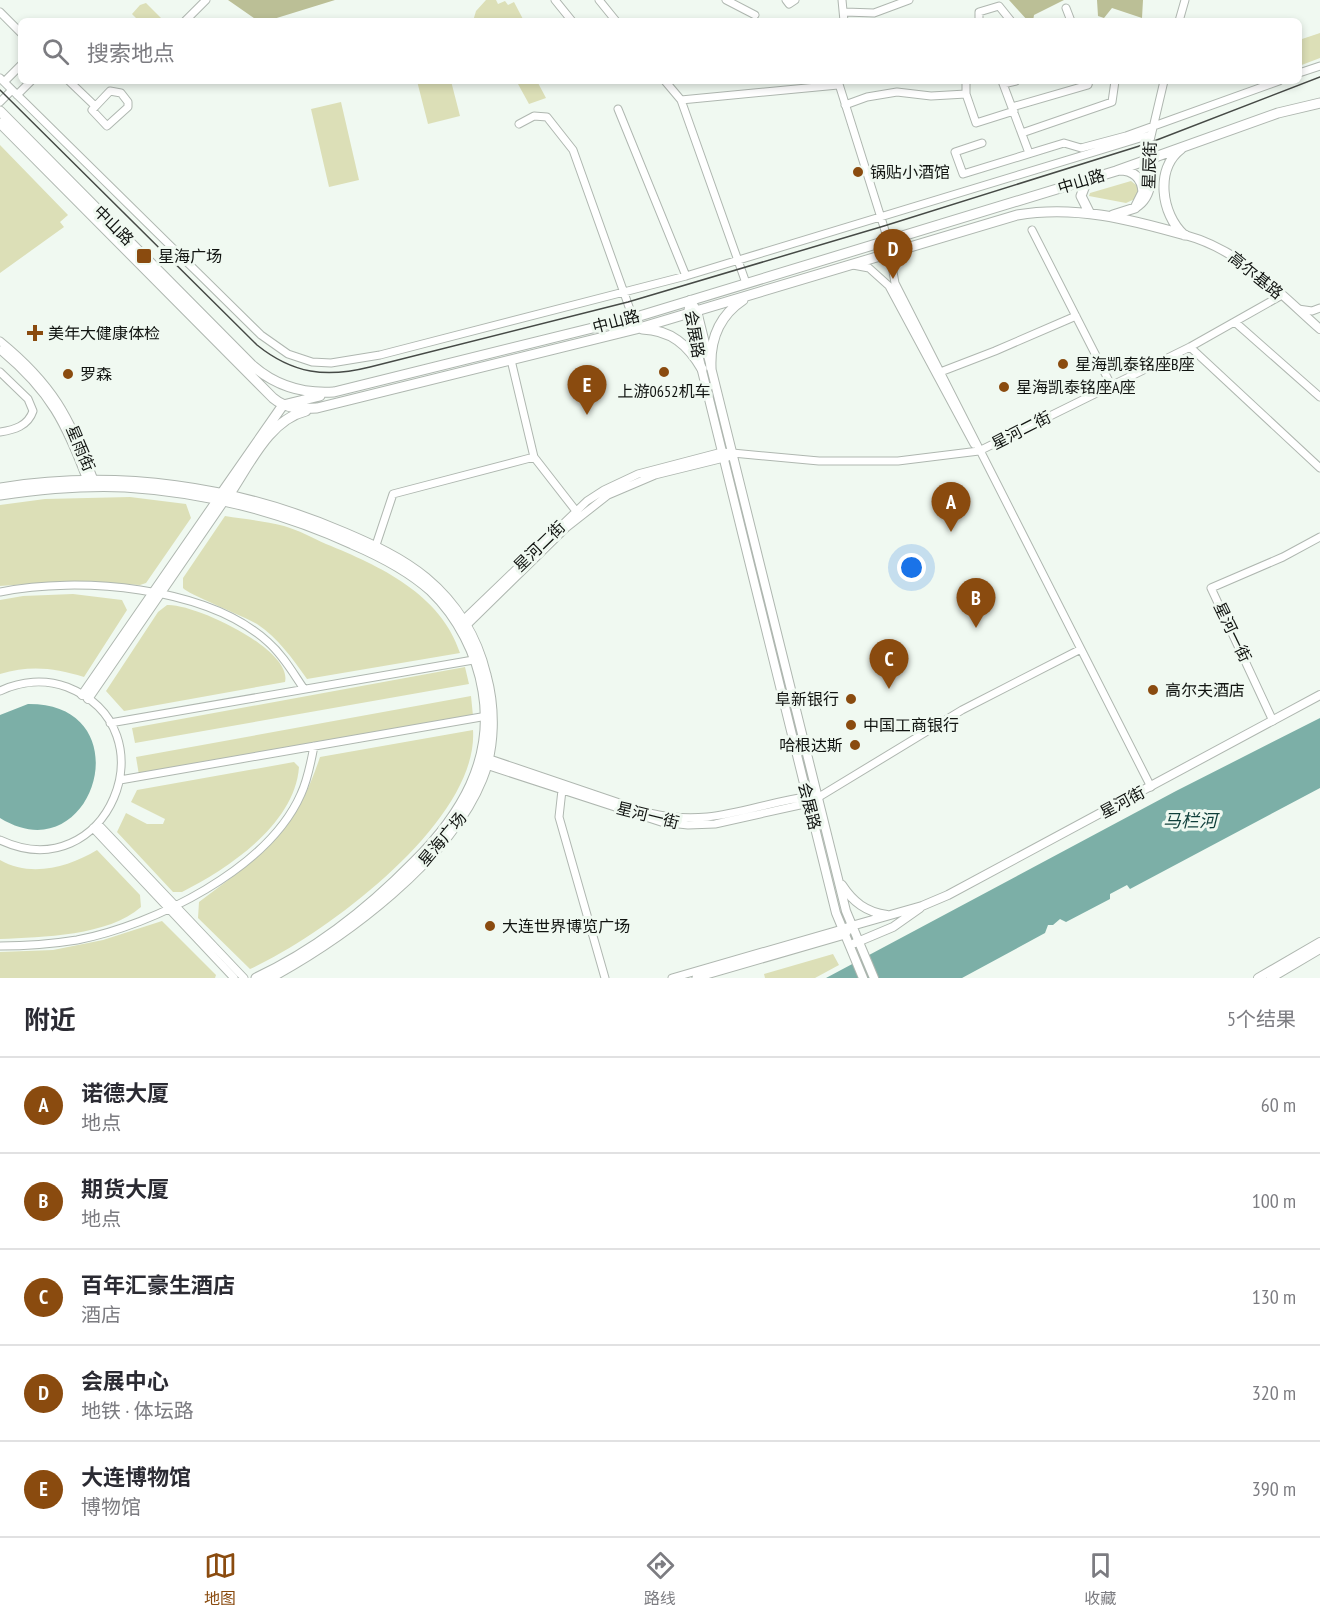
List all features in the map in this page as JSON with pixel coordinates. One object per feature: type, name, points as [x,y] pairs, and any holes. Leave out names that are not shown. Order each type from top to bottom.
[{"type":"highway","name":"中山路","points":[[0,111],[263,374],[298,390],[334,392],[633,318],[1116,171],[1139,163],[1149,154],[1185,146],[1278,113],[1320,103]]},
{"type":"highway","name":"中山路","points":[[0,123],[273,398],[283,405],[317,408],[636,329],[1017,215],[1053,211],[1089,212],[1185,236]]},
{"type":"highway","points":[[1185,146],[1171,158],[1165,177],[1166,199],[1172,220],[1185,236]]},
{"type":"highway","points":[[1110,216],[1135,208],[1143,192],[1140,180],[1131,172],[1116,171]]},
{"type":"highway","points":[[1087,180],[1081,196],[1089,212]]},
{"type":"highway","points":[[706,368],[712,341],[722,320],[740,301],[752,295]]},
{"type":"highway","points":[[636,329],[672,335],[706,368]]},
{"type":"highway","points":[[223,497],[283,405],[334,392]]},
{"type":"highway","points":[[223,497],[276,427],[291,416],[317,408]]},
{"type":"highway","name":"星海广场","points":[[0,495],[90,482]]},
{"type":"highway","name":"星海广场","points":[[0,488],[90,482],[159,483],[306,517],[426,577],[443,594],[462,625],[489,687],[489,715],[484,761],[465,813],[416,870],[359,921],[305,958],[270,978]]},
{"type":"highway","name":"星海广场","points":[[256,978],[324,938],[375,898],[410,866],[460,809],[484,761]]},
{"type":"main road","name":"高尔基路","points":[[1185,236],[1220,247],[1239,257],[1320,329]]},
{"type":"main road","name":"会展路","points":[[690,300],[808,800],[849,946],[874,978]]},
{"type":"main road","name":"会展路","points":[[726,455],[837,874],[858,942],[863,978]]},
{"type":"main road","points":[[85,697],[223,497]]},
{"type":"main road","name":"星河街","points":[[844,932],[852,926],[922,906],[948,895],[1320,695]]},
{"type":"main road","points":[[837,874],[856,902],[875,913],[890,915]]},
{"type":"main road","name":"星河街","points":[[849,946],[893,927],[922,906]]},
{"type":"main road","points":[[1280,974],[1320,942]]},
{"type":"main road","points":[[1258,978],[1280,974],[1320,950]]},
{"type":"street","points":[[188,18],[206,0]]},
{"type":"street","points":[[555,0],[570,18]]},
{"type":"street","points":[[599,0],[614,18]]},
{"type":"street","points":[[726,0],[755,15]]},
{"type":"street","points":[[786,0],[789,4],[795,0]]},
{"type":"street","points":[[842,0],[844,18]]},
{"type":"street","points":[[845,12],[874,13],[909,0]]},
{"type":"street","points":[[1180,18],[1185,0]]},
{"type":"street","points":[[979,18],[979,12],[999,6],[1009,18]]},
{"type":"street","points":[[1066,8],[1070,18]]},
{"type":"street","points":[[0,12],[18,30]]},
{"type":"street","points":[[1302,72],[1320,66]]},
{"type":"street","points":[[18,67],[2,80],[261,335],[299,358],[331,363],[380,355],[625,294],[686,276],[1151,132],[1172,121],[1271,84]]},
{"type":"street","points":[[0,102],[27,84]]},
{"type":"street","points":[[72,84],[94,105]]},
{"type":"street","points":[[668,84],[681,100],[746,283]]},
{"type":"street","points":[[681,100],[829,84]]},
{"type":"street","points":[[838,84],[888,240]]},
{"type":"street","points":[[966,84],[966,94],[976,123],[1088,84]]},
{"type":"street","points":[[1004,84],[1029,153]]},
{"type":"street","points":[[1022,133],[1112,102],[1115,84]]},
{"type":"street","name":"星辰街","points":[[1135,208],[1149,195],[1151,132],[1163,84]]},
{"type":"street","points":[[110,91],[121,93],[128,102],[128,107],[107,126],[92,110],[94,105],[110,91]]},
{"type":"street","points":[[845,105],[867,97],[897,92],[931,96],[966,94]]},
{"type":"street","points":[[1158,102],[1162,114],[1172,121]]},
{"type":"street","points":[[618,109],[686,276]]},
{"type":"street","points":[[519,124],[534,116],[547,117],[573,150],[633,318]]},
{"type":"street","points":[[982,143],[955,152],[963,174],[1064,143],[1081,148],[1151,132]]},
{"type":"street","points":[[1032,230],[1111,385]]},
{"type":"street","points":[[896,252],[892,266],[895,283],[971,428],[978,451]]},
{"type":"street","points":[[852,265],[869,268],[889,286],[964,431],[978,451],[1150,787]]},
{"type":"street","name":"星河二街","points":[[462,625],[576,511],[603,490],[638,474],[726,455],[819,460],[898,460],[978,451],[1190,347],[1282,295]]},
{"type":"street","points":[[1298,309],[1312,311],[1320,308]]},
{"type":"street","points":[[943,371],[1076,316]]},
{"type":"street","points":[[1236,323],[1320,397]]},
{"type":"street","name":"星雨街","points":[[1,346],[42,380],[62,406],[90,482]]},
{"type":"street","points":[[1190,347],[1320,468]]},
{"type":"street","points":[[511,360],[534,457],[576,511]]},
{"type":"street","points":[[0,372],[28,399],[33,411],[31,418],[17,429],[0,432]]},
{"type":"street","name":"星河二街","points":[[462,625],[566,528],[608,495],[656,475],[726,455]]},
{"type":"street","points":[[374,550],[393,494],[534,457]]},
{"type":"street","name":"星河一街","points":[[1273,721],[1211,588],[1320,537]]},
{"type":"street","points":[[0,592],[45,585],[84,584],[156,594],[217,612],[250,628],[277,652],[304,689]]},
{"type":"street","name":"星河一街","points":[[484,761],[650,819],[688,825],[740,820],[817,796],[962,710],[1079,650]]},
{"type":"street","points":[[110,723],[478,659]]},
{"type":"street","points":[[0,691],[38,682],[63,686],[85,697],[110,723],[119,746],[120,780],[111,806],[96,826],[74,841],[49,849],[22,848],[0,840]]},
{"type":"street","points":[[120,780],[489,715]]},
{"type":"street","points":[[0,946],[78,939],[132,924],[172,907],[233,870],[275,833],[301,795],[314,746]]},
{"type":"street","name":"星河一街","points":[[484,761],[649,813],[676,818],[723,817],[808,800]]},
{"type":"street","points":[[562,790],[559,817],[604,978]]},
{"type":"street","points":[[96,826],[172,907],[234,978]]},
{"type":"street","points":[[172,907],[244,978]]},
{"type":"street","name":"星河街","points":[[672,978],[844,932]]},
{"type":"street","name":"星河街","points":[[696,978],[844,932]]},
{"type":"green space","points":[[228,0],[335,0],[277,18],[254,18]]},
{"type":"green space","points":[[486,0],[496,0],[498,4],[505,1],[508,5],[514,2],[522,18],[474,18],[476,11]]},
{"type":"green space","points":[[1009,0],[1064,0],[1034,15],[1034,18],[1025,18]]},
{"type":"green space","points":[[1097,0],[1143,0],[1142,18],[1112,8],[1104,18],[1098,16]]},
{"type":"green space","points":[[146,3],[161,18],[136,18],[132,14],[140,5]]},
{"type":"green space","points":[[1320,33],[1320,58],[1302,65],[1302,39]]},
{"type":"green space","points":[[418,84],[452,84],[460,116],[428,124]]},
{"type":"green space","points":[[518,84],[539,84],[546,98],[529,104]]},
{"type":"green space","points":[[341,102],[359,180],[329,187],[311,109]]},
{"type":"green space","points":[[0,145],[68,215],[60,222],[64,227],[0,273]]},
{"type":"green space","points":[[1131,181],[1140,188],[1137,198],[1126,203],[1089,196],[1090,193]]},
{"type":"green space","points":[[130,497],[186,504],[191,518],[146,583],[140,585],[71,581],[0,586],[0,505],[45,499]]},
{"type":"green space","points":[[225,516],[289,528],[387,573],[423,598],[439,614],[451,632],[460,653],[307,679],[284,649],[257,624],[183,588],[183,578]]},
{"type":"green space","points":[[73,594],[122,600],[127,610],[84,677],[63,671],[42,669],[22,669],[0,674],[0,600],[23,596]]},
{"type":"green space","points":[[167,605],[180,606],[198,612],[239,630],[274,656],[283,669],[285,682],[124,711],[106,691],[158,612]]},
{"type":"green space","points":[[465,667],[469,684],[135,743],[132,728]]},
{"type":"green space","points":[[471,696],[473,716],[139,775],[136,757]]},
{"type":"green space","points":[[473,730],[468,765],[451,801],[425,837],[392,871],[317,930],[250,969],[198,918],[199,902],[258,856],[287,826],[310,784],[320,757]]},
{"type":"green space","points":[[294,762],[299,767],[295,788],[286,807],[273,825],[239,857],[182,892],[173,892],[117,832],[126,813],[147,824],[163,824],[165,819],[131,802],[137,790]]},
{"type":"green space","points":[[97,850],[140,895],[141,907],[127,917],[93,929],[55,936],[0,939],[0,860],[24,868],[50,868],[74,861]]},
{"type":"green space","points":[[162,921],[216,975],[215,978],[0,978],[0,952],[53,950],[103,940]]},
{"type":"green space","points":[[833,954],[839,965],[815,978],[765,978],[764,974]]},
{"type":"water","points":[[28,704],[64,711],[86,730],[95,755],[93,782],[81,807],[60,825],[33,830],[0,818],[0,715]]},
{"type":"water","name":"马栏河","points":[[1320,718],[1320,788],[1130,889],[1127,885],[1110,894],[1110,899],[1066,922],[1060,919],[1053,925],[1048,925],[1045,933],[962,978],[826,978],[1176,791]]},
{"type":"tram line","points":[[1302,84],[1320,77]]},
{"type":"tram line","points":[[0,90],[257,345],[270,355],[297,368],[324,373],[370,367],[628,302],[884,226],[1149,143],[1302,84]]},
{"type":"place","name":"锅贴小酒馆","points":[[858,172]]},
{"type":"place","name":"星海广场","points":[[144,256]]},
{"type":"place","name":"会展中心","points":[[893,279]]},
{"type":"place","name":"美年大健康体检","points":[[35,333]]},
{"type":"place","name":"星海凯泰铭座B座","points":[[1063,364]]},
{"type":"place","name":"上游0652机车","points":[[664,372]]},
{"type":"place","name":"罗森","points":[[68,374]]},
{"type":"place","name":"星海凯泰铭座A座","points":[[1004,387]]},
{"type":"place","name":"大连博物馆","points":[[587,415]]},
{"type":"place","name":"诺德大厦","points":[[951,532]]},
{"type":"place","name":"期货大厦","points":[[976,628]]},
{"type":"place","name":"百年汇豪生酒店","points":[[889,689]]},
{"type":"place","name":"高尔夫酒店","points":[[1153,690]]},
{"type":"place","name":"阜新银行","points":[[851,699]]},
{"type":"place","name":"中国工商银行","points":[[851,725]]},
{"type":"place","name":"哈根达斯","points":[[855,745]]},
{"type":"place","name":"大连世界博览广场","points":[[490,926]]}]
